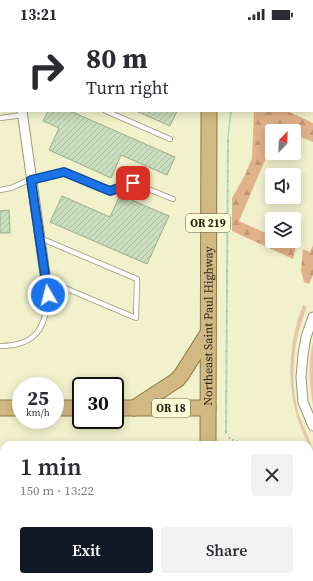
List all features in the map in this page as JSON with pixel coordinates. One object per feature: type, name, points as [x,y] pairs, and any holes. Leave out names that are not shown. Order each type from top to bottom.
[{"type":"highway","name":"Northeast Saint Paul Highway","points":[[208,441],[209,112]]},
{"type":"highway","points":[[134,408],[177,380],[208,334]]},
{"type":"highway","points":[[0,408],[12,408]]},
{"type":"highway","name":"OR 18","points":[[124,408],[208,408]]},
{"type":"street","points":[[22,113],[48,295]]},
{"type":"street","points":[[313,317],[306,337],[301,377],[303,402],[313,426]]},
{"type":"lane","points":[[108,112],[170,139]]},
{"type":"lane","points":[[0,118],[22,113]]},
{"type":"lane","points":[[0,190],[11,188],[31,180],[64,172],[110,191],[133,183],[173,199]]},
{"type":"lane","points":[[40,238],[137,279],[136,318],[46,280]]},
{"type":"lane","points":[[0,346],[12,346],[30,340],[40,329],[47,313],[48,295]]},
{"type":"path","points":[[229,438],[236,441]]},
{"type":"shaded area","points":[[303,305],[307,307],[298,333],[293,374],[299,415],[310,441],[307,441],[304,435],[297,417],[293,399],[291,361],[297,323]]},
{"type":"shaded area","points":[[313,342],[313,405],[310,358]]},
{"type":"green space","points":[[254,112],[289,112],[313,123],[313,142],[301,137],[301,124],[265,124],[265,160],[239,221],[265,233],[265,246],[232,231],[232,198],[245,175],[252,158]]},
{"type":"green space","points":[[313,245],[313,275],[309,284],[304,282],[301,271],[303,249],[310,252]]},
{"type":"green space","points":[[269,248],[296,248],[293,259]]},
{"type":"water","points":[[230,112],[232,112],[229,133],[227,434],[225,434],[227,141]]},
{"type":"building","points":[[48,112],[72,112],[175,157],[167,175],[121,155],[111,178],[49,150],[59,128],[43,121]]},
{"type":"building","points":[[138,112],[177,112],[170,126]]},
{"type":"building","points":[[120,195],[169,216],[147,264],[50,222],[62,196],[110,217]]},
{"type":"building","points":[[9,210],[10,233],[0,233],[0,211]]},
{"type":"route","points":[[48,295],[31,180],[64,172],[110,191],[133,183]]}]
